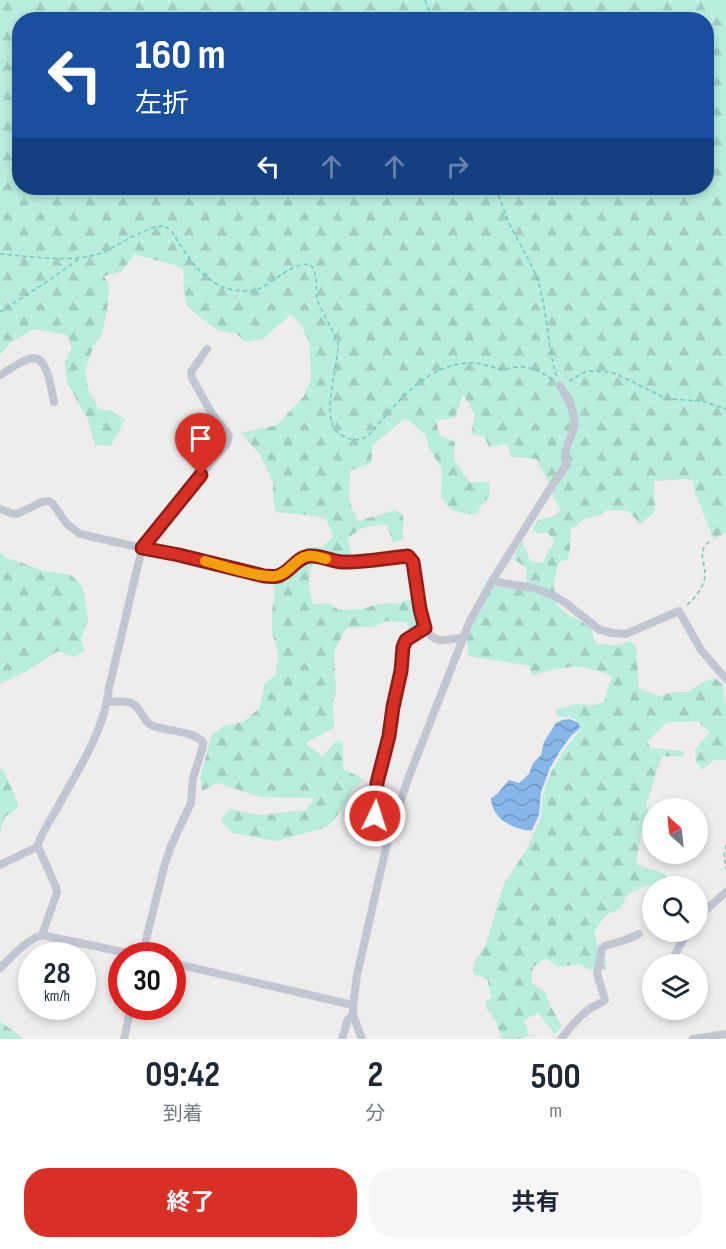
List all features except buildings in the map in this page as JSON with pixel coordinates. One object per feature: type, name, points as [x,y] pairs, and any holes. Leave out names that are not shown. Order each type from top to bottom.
[{"type":"street","points":[[0,865],[37,847],[87,755],[107,702],[142,548],[227,443],[229,435],[212,414],[192,378],[192,372],[207,349]]},
{"type":"street","points":[[0,375],[30,358],[41,360],[46,369],[54,402]]},
{"type":"street","points":[[362,1039],[353,1005],[357,975],[387,843],[408,778],[469,623],[492,581],[567,464],[565,450],[574,427],[571,403],[560,386]]},
{"type":"street","points":[[0,509],[14,514],[49,501],[67,524],[80,534],[264,576],[278,576],[308,556],[339,562],[408,556],[413,562],[420,609],[428,634],[441,640],[462,638]]},
{"type":"street","points":[[492,581],[534,588],[550,594],[563,601],[600,630],[612,633],[626,634],[679,611],[701,650],[726,679]]},
{"type":"street","points":[[387,843],[378,829],[375,816],[377,783],[389,736],[403,647],[406,640],[425,628]]},
{"type":"street","points":[[0,968],[28,942],[42,935],[142,956],[164,867],[191,803],[193,778],[203,746],[200,739],[196,737],[151,725],[132,703],[107,702]]},
{"type":"street","points":[[37,847],[57,893],[42,935]]},
{"type":"street","points":[[708,908],[726,892]]},
{"type":"street","points":[[561,1039],[579,1018],[604,1000],[597,974],[602,949],[639,934]]},
{"type":"street","points":[[186,966],[353,1005]]},
{"type":"street","points":[[342,1039],[348,1019],[354,1015]]},
{"type":"street","points":[[124,1039],[128,1020]]},
{"type":"street","points":[[693,1039],[726,1034]]},
{"type":"path","points":[[499,195],[539,283],[554,367],[560,386]]},
{"type":"path","points":[[0,254],[80,258],[112,249],[130,238],[161,226],[171,230],[188,259],[200,271],[213,282],[231,290],[258,290],[290,270],[310,264],[316,272],[317,300],[338,342],[331,416],[335,430],[349,439],[357,440],[369,435],[402,398],[421,382],[442,368],[455,364],[477,363],[501,369],[518,366],[532,368],[560,386]]},
{"type":"path","points":[[0,312],[80,258]]},
{"type":"path","points":[[560,386],[586,371],[611,372],[667,399],[702,402],[726,409]]},
{"type":"path","points":[[679,611],[694,599],[705,579],[702,551],[706,543],[711,540]]},
{"type":"path","points":[[726,845],[724,855],[726,870]]},
{"type":"green space","points":[[0,0],[726,0],[726,532],[714,540],[694,490],[693,481],[684,479],[654,481],[655,512],[640,524],[629,511],[607,510],[584,519],[571,528],[568,559],[558,563],[554,584],[557,605],[568,615],[592,629],[597,644],[620,645],[630,641],[636,648],[639,688],[659,696],[674,692],[688,692],[714,678],[723,684],[726,705],[726,760],[714,760],[702,770],[696,762],[695,749],[710,733],[698,721],[667,722],[647,741],[651,748],[684,751],[683,757],[663,756],[648,798],[642,798],[642,832],[636,864],[664,873],[665,876],[642,876],[642,888],[627,895],[621,908],[605,916],[594,932],[598,945],[602,946],[605,951],[606,969],[590,970],[580,964],[558,967],[546,958],[533,967],[531,983],[545,992],[562,1027],[555,1034],[538,1013],[524,1020],[529,1035],[523,1039],[502,1039],[495,1020],[486,1007],[486,1001],[492,998],[487,979],[473,974],[474,963],[486,944],[503,885],[527,849],[541,817],[543,793],[552,770],[581,729],[580,723],[571,717],[558,717],[555,710],[576,704],[595,705],[604,702],[612,676],[590,669],[571,667],[531,676],[530,666],[468,656],[468,633],[477,612],[494,586],[527,590],[526,567],[513,559],[522,541],[531,562],[543,563],[552,547],[554,540],[547,532],[538,534],[532,529],[538,520],[554,516],[561,510],[536,459],[511,457],[507,444],[489,447],[485,437],[471,434],[475,415],[463,394],[455,418],[436,420],[439,435],[455,442],[454,460],[469,482],[489,482],[490,498],[484,501],[476,514],[460,513],[448,507],[441,497],[442,469],[429,448],[425,434],[405,418],[373,445],[371,463],[350,471],[349,500],[358,521],[396,510],[403,515],[403,539],[393,543],[387,525],[370,526],[357,531],[348,539],[351,554],[319,559],[310,569],[309,587],[313,604],[328,603],[339,610],[362,609],[377,604],[400,603],[411,599],[423,626],[410,634],[407,622],[386,621],[373,627],[346,628],[334,652],[336,692],[333,703],[334,728],[305,743],[323,757],[335,741],[343,742],[343,769],[364,779],[351,791],[341,811],[327,827],[276,841],[233,833],[220,820],[230,809],[259,815],[307,810],[314,798],[260,797],[218,783],[202,791],[200,777],[212,735],[223,726],[243,722],[259,709],[265,683],[276,675],[278,653],[272,632],[275,591],[270,580],[308,547],[323,547],[333,536],[326,519],[276,512],[273,482],[260,455],[241,433],[277,425],[304,396],[311,378],[309,342],[302,326],[291,314],[263,339],[246,342],[237,334],[220,331],[187,306],[183,268],[135,254],[121,272],[104,276],[109,285],[107,312],[101,337],[94,345],[85,370],[88,388],[99,409],[113,411],[125,420],[111,446],[95,445],[88,420],[67,382],[65,362],[72,348],[67,335],[34,329],[11,342],[0,356]]},
{"type":"green space","points":[[0,552],[4,557],[48,572],[70,574],[83,587],[88,620],[81,639],[85,651],[74,657],[58,651],[25,672],[0,684]]},
{"type":"green space","points":[[0,768],[6,775],[19,806],[5,817],[0,832]]},
{"type":"green space","points":[[0,1021],[22,1038],[22,1039],[0,1039]]},
{"type":"water","points":[[570,719],[579,723],[580,728],[571,736],[550,768],[541,792],[539,815],[532,830],[519,829],[510,825],[496,813],[491,798],[509,780],[519,783],[529,774],[556,723]]},
{"type":"slow traffic","points":[[205,561],[264,576],[278,576],[308,556],[326,559]]},
{"type":"route","points":[[201,475],[142,548],[264,576],[278,576],[308,556],[339,562],[354,562],[408,556],[413,562],[425,628],[406,640],[403,647],[389,736],[377,783],[375,816]]}]
